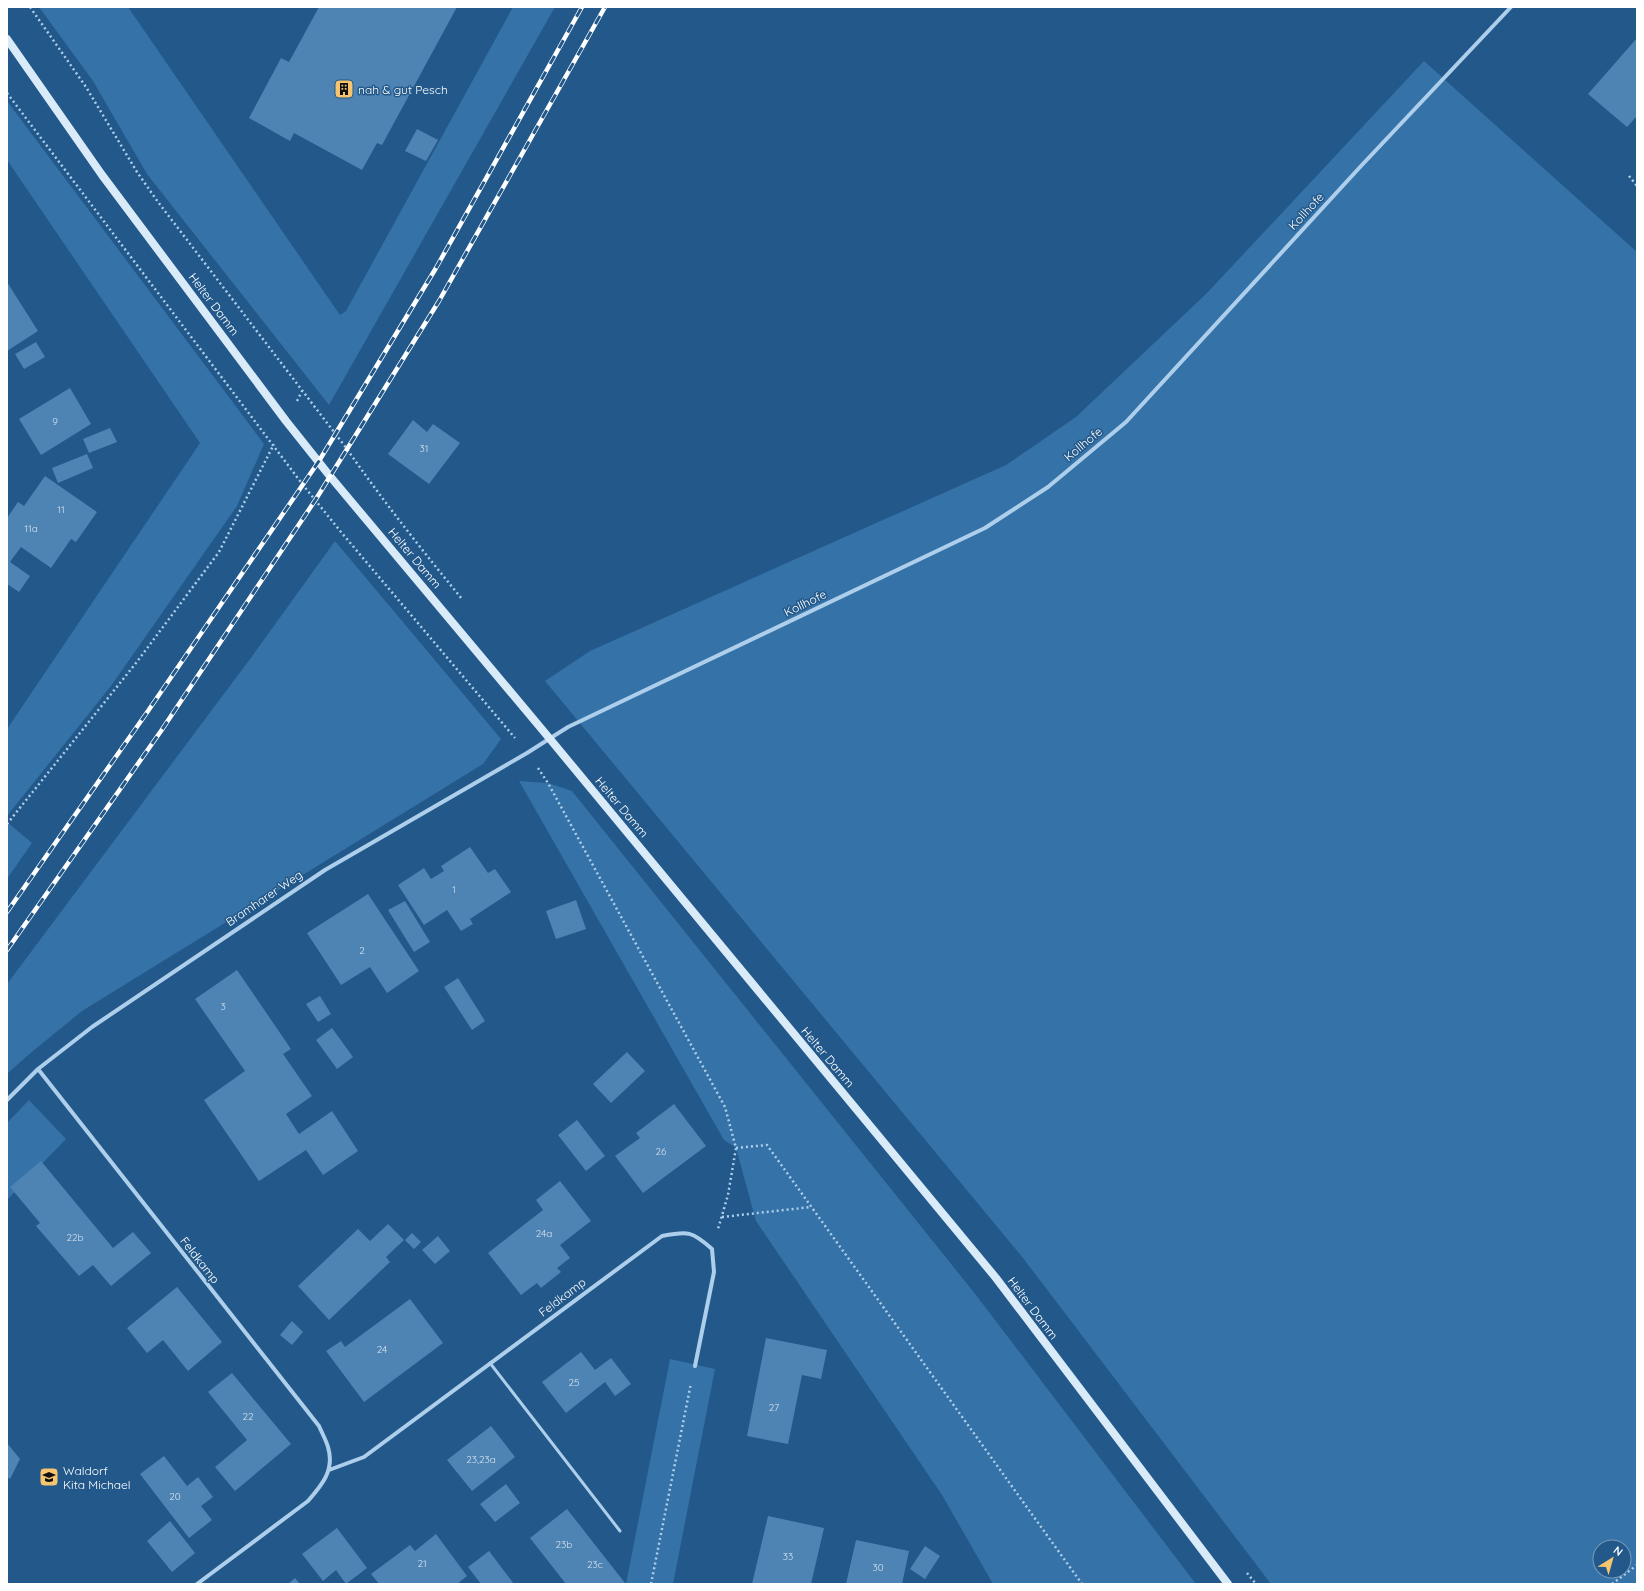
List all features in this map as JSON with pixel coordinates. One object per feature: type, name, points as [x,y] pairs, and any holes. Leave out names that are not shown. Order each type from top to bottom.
[{"type":"street","name":"Kollhofe","points":[[550,739],[575,724],[985,528],[1048,487],[1126,422],[1361,166],[1511,7]]},
{"type":"street","name":"Helter Damm","points":[[7,39],[102,175],[329,475],[550,739],[996,1278],[1228,1584]]},
{"type":"street","name":"Bramharer Weg","points":[[7,1100],[38,1069],[92,1027],[325,870],[550,739]]},
{"type":"street","name":"Feldkamp","points":[[38,1069],[318,1426],[328,1448],[329,1470],[364,1457],[662,1236],[683,1232],[699,1238],[712,1249]]},
{"type":"street","points":[[695,1366],[714,1272],[712,1249]]},
{"type":"street","points":[[198,1584],[308,1501],[321,1486],[329,1470]]},
{"type":"lane","points":[[490,1363],[620,1531]]},
{"type":"path","points":[[30,7],[86,87],[137,172],[158,202],[377,492],[464,600]]},
{"type":"path","points":[[7,93],[341,532],[527,753],[548,783],[725,1107],[736,1148],[728,1195],[712,1249]]},
{"type":"path","points":[[1628,176],[1637,186]]},
{"type":"path","points":[[7,824],[136,663],[220,552],[274,445]]},
{"type":"path","points":[[736,1148],[767,1145],[1082,1584]]},
{"type":"path","points":[[722,1217],[811,1208]]},
{"type":"path","points":[[651,1584],[695,1366]]},
{"type":"path","points":[[1612,1584],[1637,1565]]},
{"type":"shaded area","points":[[39,7],[128,7],[340,315],[346,311],[513,7],[555,7],[329,405],[147,174],[93,81]]},
{"type":"shaded area","points":[[1424,61],[1637,252],[1637,1584],[1271,1584],[1023,1258],[545,681],[590,651],[1006,465],[1076,417],[1207,293]]},
{"type":"shaded area","points":[[7,101],[264,444],[237,506],[111,686],[7,816],[7,729],[200,443],[7,160]]},
{"type":"shaded area","points":[[335,541],[501,739],[483,764],[82,1011],[7,1074],[7,984],[253,655]]},
{"type":"shaded area","points":[[519,781],[548,783],[572,791],[976,1295],[1196,1584],[993,1584],[942,1495],[756,1221],[736,1148],[724,1140]]},
{"type":"shaded area","points":[[7,822],[32,843],[7,879]]},
{"type":"shaded area","points":[[29,1100],[66,1139],[7,1200],[7,1123]]},
{"type":"shaded area","points":[[670,1359],[715,1369],[673,1584],[626,1584]]},
{"type":"building","name":"nah & gut Pesch","points":[[319,7],[457,7],[382,145],[377,143],[362,170],[294,133],[290,141],[249,118],[281,58],[289,62]]},
{"type":"building","points":[[1637,38],[1637,116],[1627,127],[1588,94]]},
{"type":"building","points":[[417,129],[438,140],[426,161],[405,151]]},
{"type":"building","points":[[7,282],[38,331],[7,351]]},
{"type":"building","points":[[36,342],[45,357],[24,369],[15,354]]},
{"type":"building","points":[[70,388],[91,424],[41,455],[19,419]]},
{"type":"building","points":[[413,420],[427,432],[433,424],[460,443],[429,484],[388,454]]},
{"type":"building","points":[[110,428],[117,442],[89,453],[83,439]]},
{"type":"building","points":[[87,454],[93,468],[58,483],[52,468]]},
{"type":"building","points":[[45,476],[97,512],[76,542],[71,539],[51,568],[21,547],[10,562],[30,576],[19,592],[7,584],[7,518],[18,502],[24,506]]},
{"type":"building","points":[[470,847],[488,873],[495,869],[511,892],[470,919],[473,924],[461,931],[447,910],[424,925],[398,885],[424,868],[431,879],[444,871],[441,866]]},
{"type":"building","points":[[368,894],[419,971],[387,993],[370,967],[341,985],[307,933]]},
{"type":"building","points":[[576,900],[586,929],[556,939],[546,911]]},
{"type":"building","points":[[405,901],[430,942],[414,952],[388,910]]},
{"type":"building","points":[[237,970],[291,1049],[283,1054],[312,1096],[286,1114],[299,1134],[332,1111],[358,1151],[323,1175],[306,1150],[259,1181],[204,1100],[245,1071],[195,999]]},
{"type":"building","points":[[458,978],[485,1021],[472,1030],[444,987]]},
{"type":"building","points":[[320,996],[331,1014],[318,1022],[306,1004]]},
{"type":"building","points":[[332,1028],[353,1057],[337,1069],[316,1040]]},
{"type":"building","points":[[627,1052],[645,1071],[611,1103],[593,1084]]},
{"type":"building","points":[[674,1104],[706,1146],[643,1193],[615,1156],[640,1138],[636,1133]]},
{"type":"building","points":[[577,1120],[605,1156],[586,1171],[558,1135]]},
{"type":"building","points":[[41,1161],[113,1248],[133,1232],[151,1253],[111,1286],[93,1265],[79,1276],[36,1226],[40,1223],[10,1187]]},
{"type":"building","points":[[560,1181],[591,1221],[560,1245],[570,1258],[557,1268],[561,1272],[541,1288],[537,1283],[521,1295],[488,1253],[543,1210],[536,1200]]},
{"type":"building","points":[[388,1224],[404,1240],[386,1257],[390,1262],[329,1320],[298,1286],[358,1229],[370,1241]]},
{"type":"building","points":[[412,1233],[421,1242],[414,1249],[405,1240]]},
{"type":"building","points":[[438,1236],[450,1251],[435,1264],[422,1250]]},
{"type":"building","points":[[177,1287],[222,1342],[188,1371],[163,1340],[147,1353],[127,1328]]},
{"type":"building","points":[[410,1299],[443,1343],[364,1402],[326,1351],[341,1341],[345,1347]]},
{"type":"building","points":[[292,1321],[303,1332],[292,1345],[280,1335]]},
{"type":"building","points":[[766,1338],[827,1350],[821,1379],[802,1375],[788,1444],[747,1436]]},
{"type":"building","points":[[581,1352],[595,1370],[611,1358],[631,1384],[615,1396],[605,1382],[566,1413],[542,1382]]},
{"type":"building","points":[[232,1373],[291,1444],[235,1491],[215,1467],[247,1440],[208,1392]]},
{"type":"building","points":[[491,1426],[515,1457],[472,1491],[447,1460]]},
{"type":"building","points":[[7,1443],[20,1459],[10,1479],[7,1477]]},
{"type":"building","points":[[164,1456],[187,1486],[198,1477],[213,1497],[201,1506],[212,1520],[189,1538],[140,1474]]},
{"type":"building","points":[[506,1484],[520,1503],[495,1522],[480,1504]]},
{"type":"building","points":[[567,1509],[625,1583],[566,1584],[530,1538]]},
{"type":"building","points":[[768,1516],[824,1528],[811,1584],[752,1584]]},
{"type":"building","points":[[170,1521],[195,1553],[172,1572],[147,1541]]},
{"type":"building","points":[[337,1528],[367,1568],[346,1584],[336,1570],[323,1581],[302,1554]]},
{"type":"building","points":[[436,1534],[467,1576],[457,1584],[379,1584],[371,1574],[410,1545],[415,1551]]},
{"type":"building","points":[[856,1540],[909,1551],[902,1584],[846,1584]]},
{"type":"building","points":[[925,1546],[940,1556],[925,1579],[910,1569]]},
{"type":"building","points":[[489,1551],[514,1584],[481,1584],[468,1567]]},
{"type":"building","points":[[295,1578],[300,1584],[288,1584]]},
{"type":"railway","points":[[7,912],[148,711],[319,461],[436,268],[582,7]]},
{"type":"railway","points":[[7,950],[161,731],[316,499],[439,301],[605,7]]},
{"type":"place","name":"nah & gut Pesch","points":[[344,89]]},
{"type":"place","name":"Waldorf Kita Michael","points":[[49,1477]]}]
